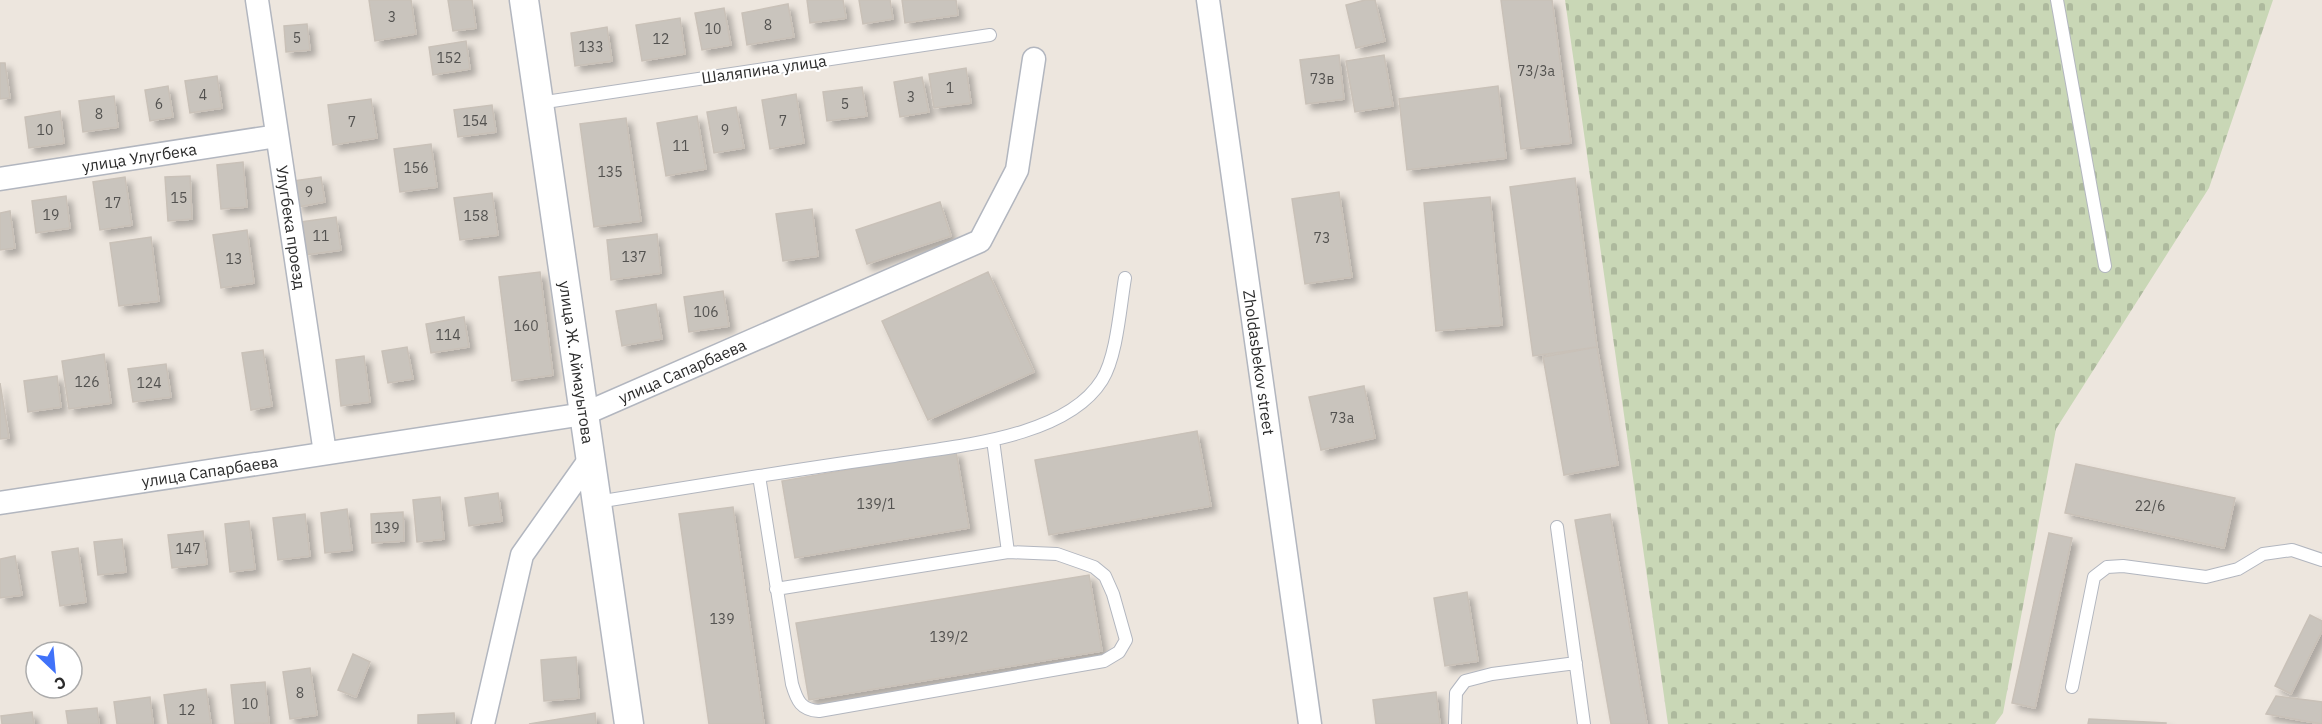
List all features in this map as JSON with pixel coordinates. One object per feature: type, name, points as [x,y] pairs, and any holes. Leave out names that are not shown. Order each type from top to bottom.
[{"type":"street","name":"Улугбека проезд","points":[[257,0],[325,453]]},
{"type":"street","name":"улица Ж. Аймауытова","points":[[524,0],[629,724]]},
{"type":"street","name":"Zholdasbekov street","points":[[1208,0],[1310,724]]},
{"type":"street","name":"улица Сапарбаева","points":[[0,503],[584,414],[980,241],[1017,170],[1035,59]]},
{"type":"street","name":"улица Улугбека","points":[[0,179],[278,136]]},
{"type":"street","points":[[483,724],[522,555],[590,459]]},
{"type":"lane","points":[[2057,0],[2105,266]]},
{"type":"lane","name":"Шаляпина улица","points":[[539,103],[990,35]]},
{"type":"lane","points":[[597,502],[993,440],[1036,428],[1085,400],[1101,382],[1110,367],[1125,278]]},
{"type":"lane","points":[[993,440],[1008,552]]},
{"type":"lane","points":[[759,476],[776,589],[792,684],[796,699],[802,707],[819,711],[1104,661],[1119,652],[1126,640],[1113,594],[1104,576],[1094,567],[1057,554],[1008,552],[776,589]]},
{"type":"lane","points":[[1557,526],[1584,724]]},
{"type":"lane","points":[[2072,687],[2094,577],[2107,567],[2123,566],[2206,577],[2238,569],[2263,554],[2292,550],[2322,560]]},
{"type":"lane","points":[[1455,724],[1456,693],[1465,681],[1492,674],[1576,663]]},
{"type":"green space","points":[[1565,0],[2273,0],[2209,188],[2056,429],[2003,713],[1995,724],[1668,724]]},
{"type":"building","points":[[369,0],[411,0],[416,34],[375,41]]},
{"type":"building","points":[[448,0],[472,0],[476,28],[453,31]]},
{"type":"building","points":[[807,0],[843,0],[846,18],[810,23]]},
{"type":"building","points":[[859,0],[890,0],[893,19],[863,24]]},
{"type":"building","points":[[902,0],[956,0],[958,15],[905,23]]},
{"type":"building","points":[[1375,0],[1385,41],[1356,48],[1346,5]]},
{"type":"building","points":[[1501,0],[1552,0],[1571,143],[1521,149]]},
{"type":"building","points":[[788,4],[794,37],[747,45],[742,13]]},
{"type":"building","points":[[724,8],[731,45],[702,50],[695,13]]},
{"type":"building","points":[[680,18],[685,54],[642,61],[636,25]]},
{"type":"building","points":[[307,24],[310,50],[286,52],[284,26]]},
{"type":"building","points":[[607,27],[612,61],[575,66],[571,33]]},
{"type":"building","points":[[466,41],[470,69],[433,75],[429,47]]},
{"type":"building","points":[[1339,55],[1344,99],[1306,104],[1300,60]]},
{"type":"building","points":[[1384,55],[1393,106],[1355,112],[1346,61]]},
{"type":"building","points":[[0,63],[5,63],[10,98],[0,99]]},
{"type":"building","points":[[966,68],[971,103],[934,108],[929,74]]},
{"type":"building","points":[[217,76],[222,108],[190,113],[185,81]]},
{"type":"building","points":[[922,77],[929,112],[900,117],[894,82]]},
{"type":"building","points":[[168,86],[173,117],[150,121],[145,90]]},
{"type":"building","points":[[1498,86],[1506,158],[1407,170],[1399,99]]},
{"type":"building","points":[[862,87],[867,116],[827,121],[823,92]]},
{"type":"building","points":[[796,94],[804,143],[770,149],[762,100]]},
{"type":"building","points":[[114,96],[118,127],[83,132],[79,101]]},
{"type":"building","points":[[371,99],[377,138],[333,145],[328,105]]},
{"type":"building","points":[[492,105],[496,132],[458,137],[454,110]]},
{"type":"building","points":[[736,107],[744,148],[714,153],[707,112]]},
{"type":"building","points":[[60,111],[64,143],[29,148],[25,117]]},
{"type":"building","points":[[697,116],[706,169],[666,176],[657,123]]},
{"type":"building","points":[[626,118],[641,221],[594,227],[580,124]]},
{"type":"building","points":[[431,144],[437,187],[400,192],[394,149]]},
{"type":"building","points":[[243,162],[247,207],[221,209],[217,165]]},
{"type":"building","points":[[190,176],[192,219],[168,221],[165,177]]},
{"type":"building","points":[[125,177],[132,225],[100,230],[93,182]]},
{"type":"building","points":[[321,177],[325,202],[298,207],[294,181]]},
{"type":"building","points":[[1575,178],[1597,347],[1533,356],[1510,187]]},
{"type":"building","points":[[1339,192],[1352,277],[1305,284],[1292,199]]},
{"type":"building","points":[[492,193],[498,235],[460,240],[454,198]]},
{"type":"building","points":[[66,196],[70,228],[36,233],[32,201]]},
{"type":"building","points":[[1490,197],[1502,325],[1436,331],[1424,203]]},
{"type":"building","points":[[940,202],[951,236],[867,264],[856,230]]},
{"type":"building","points":[[812,209],[818,256],[783,261],[776,214]]},
{"type":"building","points":[[10,211],[15,248],[0,250],[0,213]]},
{"type":"building","points":[[336,217],[341,250],[306,255],[301,222]]},
{"type":"building","points":[[247,230],[254,283],[221,288],[213,235]]},
{"type":"building","points":[[657,234],[661,273],[611,280],[607,240]]},
{"type":"building","points":[[151,237],[159,301],[119,306],[110,243]]},
{"type":"building","points":[[540,272],[553,375],[512,381],[499,277]]},
{"type":"building","points":[[988,272],[1034,372],[928,420],[882,321]]},
{"type":"building","points":[[723,291],[729,326],[689,332],[684,297]]},
{"type":"building","points":[[656,304],[662,339],[622,346],[616,311]]},
{"type":"building","points":[[464,317],[469,347],[431,353],[426,324]]},
{"type":"building","points":[[407,347],[413,379],[388,383],[382,351]]},
{"type":"building","points":[[1597,347],[1618,465],[1564,475],[1543,357]]},
{"type":"building","points":[[263,350],[272,406],[251,410],[242,353]]},
{"type":"building","points":[[104,354],[111,403],[69,409],[62,361]]},
{"type":"building","points":[[364,356],[370,402],[341,406],[336,360]]},
{"type":"building","points":[[166,364],[171,397],[133,402],[128,369]]},
{"type":"building","points":[[57,376],[61,407],[28,412],[24,381]]},
{"type":"building","points":[[0,383],[9,438],[0,439]]},
{"type":"building","points":[[1364,386],[1375,438],[1321,450],[1309,397]]},
{"type":"building","points":[[1197,431],[1211,506],[1049,535],[1035,460]]},
{"type":"building","points":[[956,451],[969,528],[795,558],[782,481]]},
{"type":"building","points":[[2076,464],[2235,498],[2224,548],[2065,513]]},
{"type":"building","points":[[498,493],[502,521],[469,526],[465,498]]},
{"type":"building","points":[[440,497],[444,539],[417,542],[413,500]]},
{"type":"building","points":[[733,507],[764,724],[709,724],[679,514]]},
{"type":"building","points":[[347,509],[352,550],[325,553],[321,513]]},
{"type":"building","points":[[403,512],[404,541],[372,543],[371,514]]},
{"type":"building","points":[[305,514],[310,556],[278,560],[273,518]]},
{"type":"building","points":[[1610,514],[1647,724],[1611,724],[1575,520]]},
{"type":"building","points":[[249,521],[255,569],[230,572],[225,524]]},
{"type":"building","points":[[203,531],[207,564],[172,568],[168,535]]},
{"type":"building","points":[[2049,533],[2072,538],[2035,708],[2012,703]]},
{"type":"building","points":[[122,539],[126,572],[98,575],[94,542]]},
{"type":"building","points":[[78,548],[86,602],[60,606],[52,552]]},
{"type":"building","points":[[15,556],[22,595],[0,598],[0,559]]},
{"type":"building","points":[[1089,575],[1102,651],[809,700],[796,623]]},
{"type":"building","points":[[1467,592],[1478,661],[1445,666],[1434,598]]},
{"type":"building","points":[[2310,615],[2322,621],[2322,631],[2291,694],[2275,686]]},
{"type":"building","points":[[353,654],[370,662],[356,697],[338,690]]},
{"type":"building","points":[[576,657],[579,698],[544,701],[541,660]]},
{"type":"building","points":[[310,668],[317,715],[290,719],[283,672]]},
{"type":"building","points":[[265,682],[269,723],[235,724],[231,685]]},
{"type":"building","points":[[206,689],[211,724],[168,724],[164,695]]},
{"type":"building","points":[[1436,692],[1440,724],[1376,724],[1373,700]]},
{"type":"building","points":[[2276,696],[2322,702],[2322,724],[2266,714]]},
{"type":"building","points":[[150,697],[153,724],[117,724],[114,702]]},
{"type":"building","points":[[97,708],[99,724],[68,724],[66,711]]},
{"type":"building","points":[[32,712],[34,724],[2,724],[1,716]]},
{"type":"building","points":[[454,713],[455,724],[418,724],[418,715]]},
{"type":"building","points":[[595,713],[596,724],[529,724]]},
{"type":"building","points":[[2089,719],[2166,723],[2166,724],[2088,724]]}]
